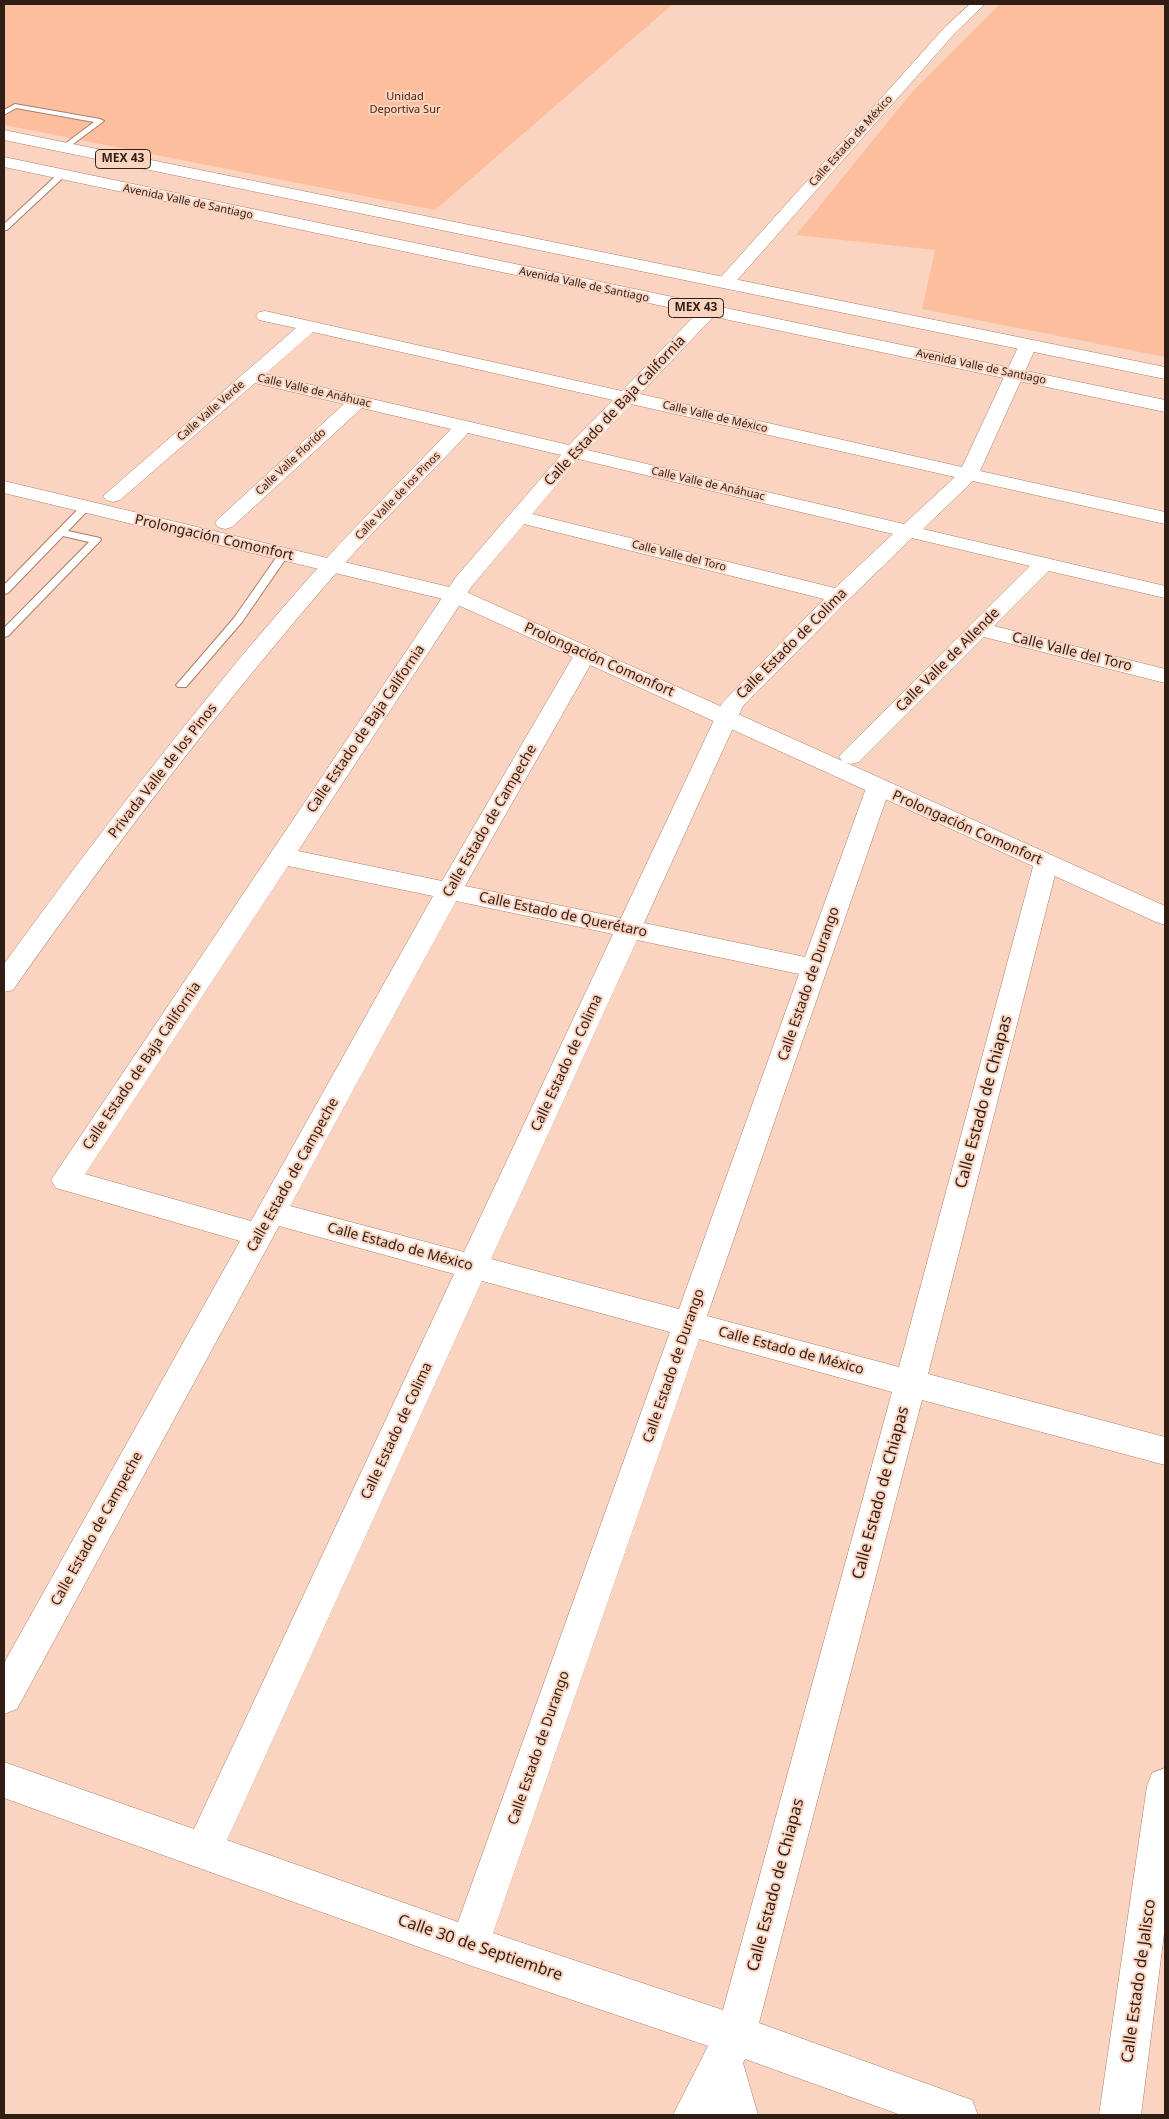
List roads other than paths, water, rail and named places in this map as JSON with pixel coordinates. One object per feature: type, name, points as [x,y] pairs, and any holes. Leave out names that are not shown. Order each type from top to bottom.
[{"type":"street","name":"Calle Estado de México","points":[[726,282],[950,30],[978,4]]},
{"type":"street","name":"MEX 43","points":[[4,135],[1165,373]]},
{"type":"street","name":"Avenida Valle de Santiago","points":[[4,162],[1165,406]]},
{"type":"street","name":"Calle Estado de Baja California","points":[[66,1180],[459,589],[518,516],[574,452],[709,311]]},
{"type":"street","name":"Calle Valle de México","points":[[265,316],[1165,518]]},
{"type":"street","name":"Calle Valle Verde","points":[[113,496],[309,326]]},
{"type":"street","name":"Calle Estado de Colima","points":[[203,1851],[730,711],[838,596],[969,474],[1028,345]]},
{"type":"street","name":"Calle Valle de Anáhuac","points":[[251,376],[1165,592]]},
{"type":"street","name":"Calle Valle Florido","points":[[225,523],[358,401]]},
{"type":"street","name":"Calle Valle de los Pinos","points":[[337,559],[464,426]]},
{"type":"street","name":"Prolongación Comonfort","points":[[4,470],[225,523],[337,559],[459,589],[730,711],[878,788],[1165,916]]},
{"type":"street","name":"Prolongación Comonfort","points":[[4,487],[284,554],[337,559]]},
{"type":"street","name":"Calle Valle del Toro","points":[[518,516],[838,596]]},
{"type":"street","name":"Privada Valle de los Pinos","points":[[4,983],[80,876],[148,788],[337,559]]},
{"type":"street","name":"Calle Valle de Allende","points":[[851,757],[1045,563]]},
{"type":"street","name":"Prolongación Comonfort","points":[[459,589],[585,655],[851,757],[1165,898]]},
{"type":"street","name":"Calle Valle del Toro","points":[[979,629],[1165,676]]},
{"type":"street","name":"Calle Estado de Campeche","points":[[4,1697],[449,891],[585,655]]},
{"type":"street","name":"Calle Estado de Durango","points":[[469,1944],[878,788]]},
{"type":"street","name":"Calle Estado de Querétaro","points":[[282,856],[815,968]]},
{"type":"street","name":"Calle Estado de Chiapas","points":[[694,2115],[729,2049],[910,1383],[1046,863]]},
{"type":"street","name":"Calle Estado de México","points":[[66,1180],[266,1224],[473,1266],[1165,1451]]},
{"type":"street","name":"Calle 30 de Septiembre","points":[[4,1780],[469,1944],[729,2049],[957,2115]]},
{"type":"street","name":"Calle Estado de Jalisco","points":[[1120,2115],[1165,1786]]},
{"type":"street","points":[[729,2049],[737,2115]]},
{"type":"lane","points":[[4,113],[16,106],[100,121],[65,148]]},
{"type":"lane","points":[[4,228],[62,175]]},
{"type":"lane","points":[[4,591],[86,507]]},
{"type":"lane","points":[[4,634],[96,540],[61,533]]},
{"type":"lane","points":[[182,685],[238,620],[284,554]]},
{"type":"park label","name":"Unidad Deportiva Sur","points":[[405,103]]}]
